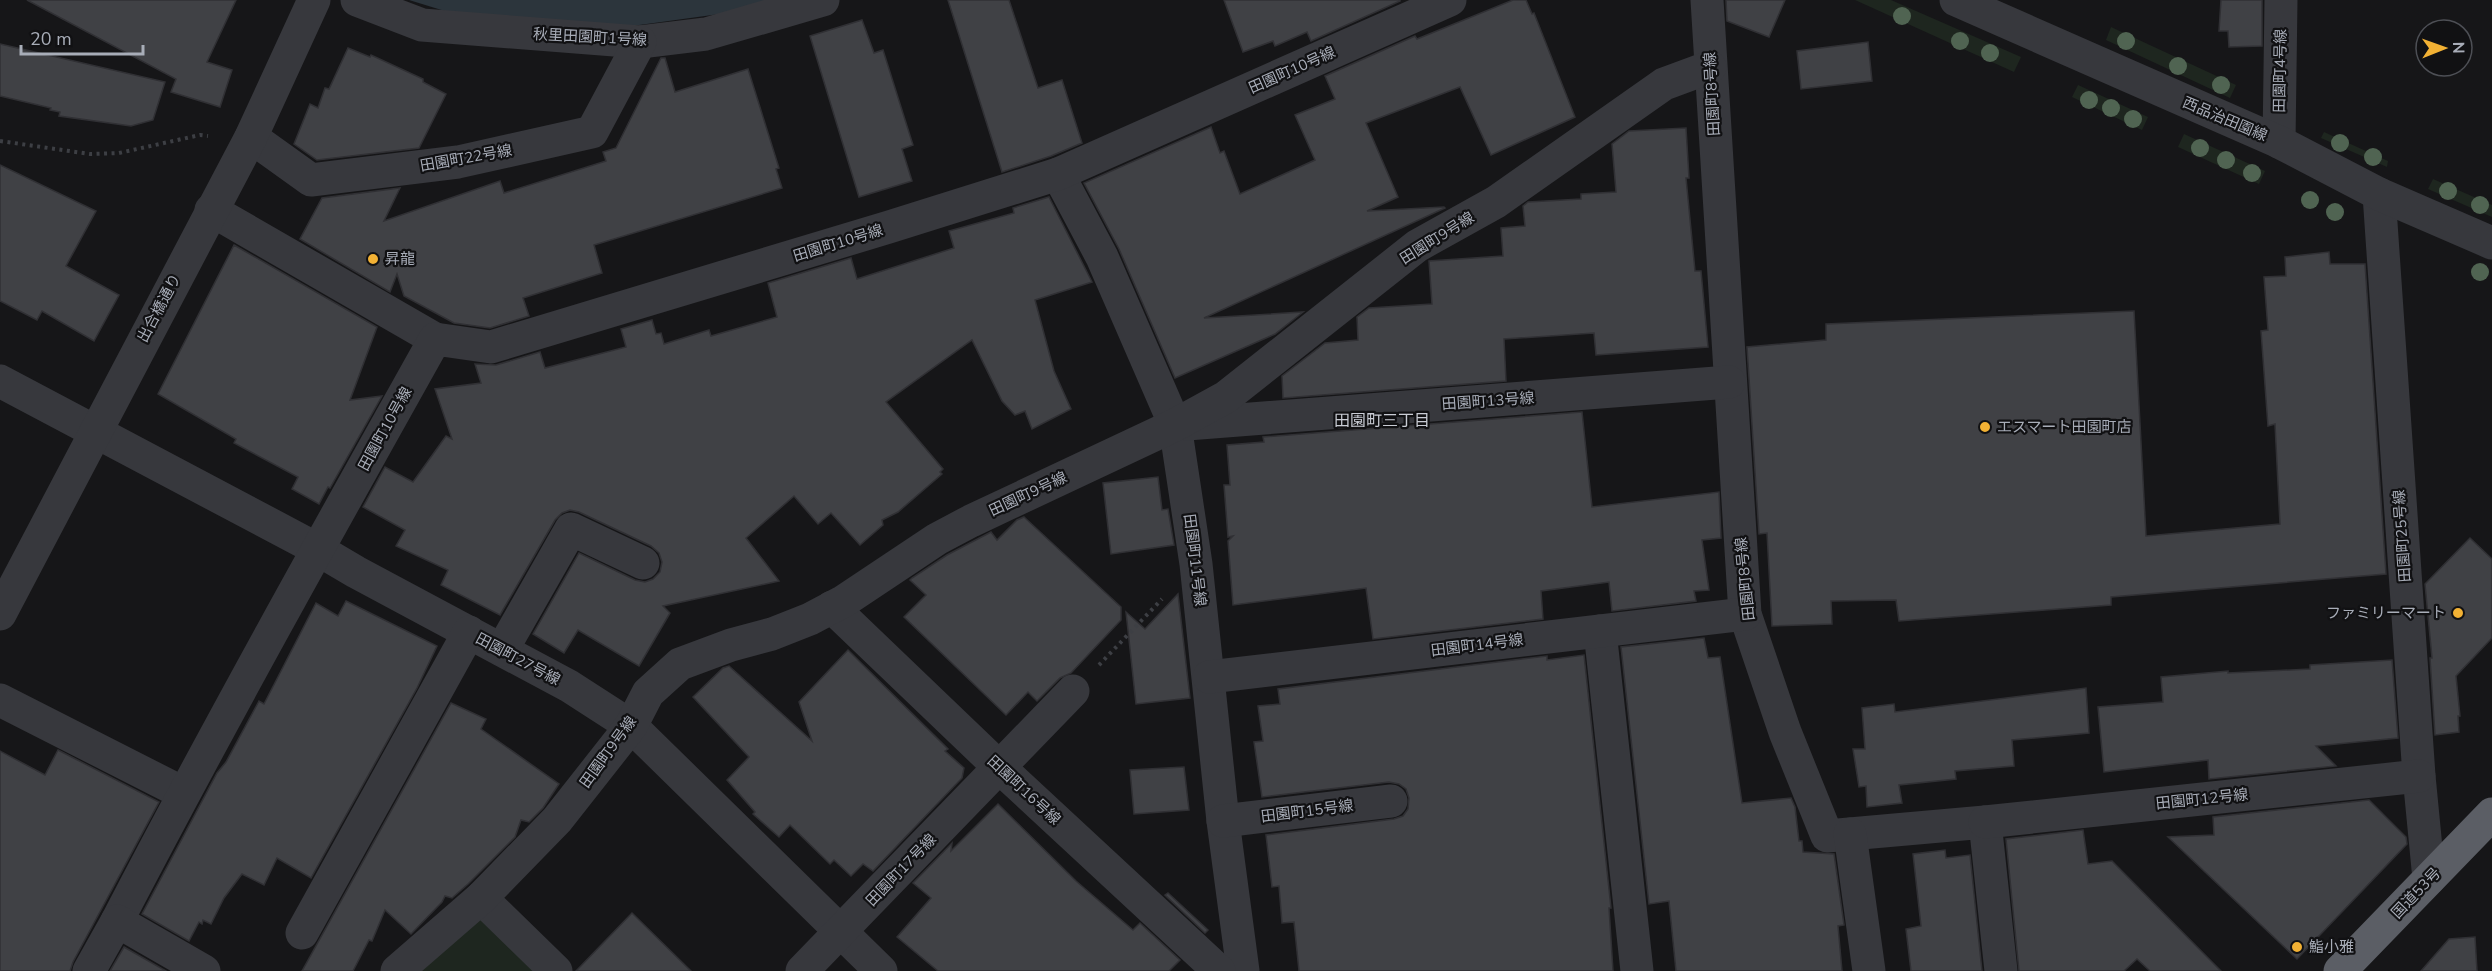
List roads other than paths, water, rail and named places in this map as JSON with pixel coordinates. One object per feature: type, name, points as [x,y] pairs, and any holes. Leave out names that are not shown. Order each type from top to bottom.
[{"type":"highway","name":"国道53号","points":[[2340,971],[2492,814]]},
{"type":"street","name":"出合橋通り","points":[[0,614],[94,430],[251,137],[314,0]]},
{"type":"street","name":"秋里田園町1号線","points":[[357,0],[422,25],[640,42],[706,34],[823,0]]},
{"type":"street","name":"田園町10号線","points":[[89,971],[183,793],[435,339],[491,347],[1058,174],[1450,0]]},
{"type":"street","name":"田園町8号線","points":[[1707,0],[1745,614],[1785,732],[1827,836],[1985,822]]},
{"type":"street","name":"西品治田園線","points":[[1956,0],[2279,142],[2379,194],[2492,243]]},
{"type":"street","name":"田園町4号線","points":[[2279,142],[2281,0]]},
{"type":"street","name":"田園町22号線","points":[[251,137],[311,180],[458,162],[592,132],[640,42]]},
{"type":"street","name":"田園町9号線","points":[[397,971],[481,898],[557,820],[631,726],[648,693],[680,664],[810,619],[937,539],[1175,425],[1226,397],[1417,246],[1496,202],[1664,84],[1710,66]]},
{"type":"street","name":"田園町11号線","points":[[1058,174],[1102,257],[1175,425],[1196,564],[1223,821],[1243,971]]},
{"type":"street","name":"田園町25号線","points":[[2379,194],[2419,776],[2429,879]]},
{"type":"street","points":[[211,210],[435,339]]},
{"type":"street","name":"田園町27号線","points":[[0,381],[569,686],[631,726],[881,971]]},
{"type":"street","name":"田園町13号線","points":[[1175,425],[1730,382]]},
{"type":"street","points":[[502,650],[571,529],[643,563]]},
{"type":"street","name":"田園町16号線","points":[[832,607],[999,767],[1219,971]]},
{"type":"street","name":"田園町14号線","points":[[1209,677],[1745,614]]},
{"type":"street","points":[[1600,631],[1637,971]]},
{"type":"street","points":[[302,933],[469,632]]},
{"type":"street","name":"田園町17号線","points":[[802,971],[1073,691]]},
{"type":"street","points":[[0,700],[183,793]]},
{"type":"street","name":"田園町12号線","points":[[1985,822],[2419,776]]},
{"type":"street","name":"田園町15号線","points":[[1223,821],[1391,801]]},
{"type":"street","points":[[1985,822],[2001,971]]},
{"type":"street","points":[[1850,834],[1869,971]]},
{"type":"street","points":[[481,898],[556,971]]},
{"type":"street","points":[[117,921],[204,971]]},
{"type":"place","name":"昇龍","points":[[373,259]]},
{"type":"place","name":"エスマート田園町店","points":[[1985,427]]},
{"type":"place","name":"ファミリーマート","points":[[2458,613]]},
{"type":"place","name":"鮨小雅","points":[[2297,947]]},
{"type":"district","name":"田園町三丁目","points":[[1382,421]]}]
